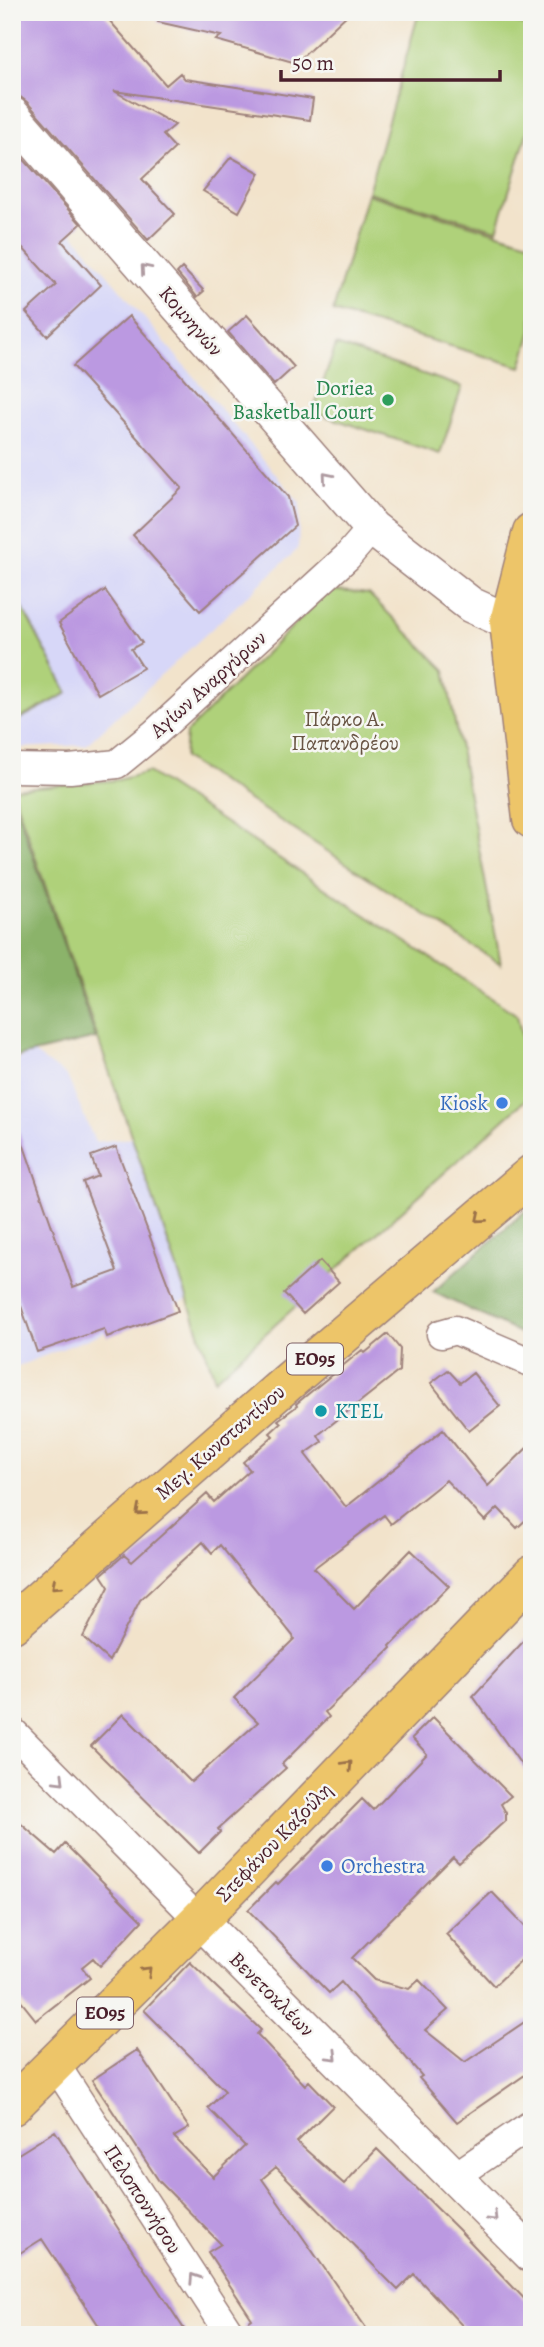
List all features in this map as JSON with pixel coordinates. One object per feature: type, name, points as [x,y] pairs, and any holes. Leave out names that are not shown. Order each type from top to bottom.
[{"type":"main road","points":[[532,533],[509,622],[532,819]]},
{"type":"main road","name":"Μεγ. Κωνσταντίνου","points":[[12,1624],[532,1174]]},
{"type":"main road","name":"Στεφάνου Καζούλη","points":[[12,2106],[199,1920],[532,1575]]},
{"type":"street","name":"Κομνηνών","points":[[12,115],[372,528],[471,605],[509,622]]},
{"type":"street","name":"Αγίων Αναργύρων","points":[[12,768],[70,768],[117,764],[146,741],[347,557],[372,528]]},
{"type":"street","points":[[441,1334],[455,1330],[532,1363]]},
{"type":"street","name":"Βενετοκλέων","points":[[12,1731],[532,2255]]},
{"type":"street","name":"Πελοποννήσου","points":[[55,2064],[231,2335]]},
{"type":"street","points":[[453,2178],[532,2124]]},
{"type":"shaded area","points":[[12,161],[300,503],[298,549],[86,745],[12,748]]},
{"type":"shaded area","points":[[32,1052],[67,1076],[95,1142],[134,1138],[192,1298],[13,1368],[12,1062]]},
{"type":"green space","points":[[419,12],[478,12],[532,27],[532,117],[497,230],[368,192]]},
{"type":"green space","points":[[367,194],[532,243],[532,331],[521,367],[333,311]]},
{"type":"green space","name":"Doriea Basketball Court","points":[[336,345],[462,387],[440,454],[313,412]]},
{"type":"green space","points":[[12,588],[68,693],[12,723]]},
{"type":"green space","name":"Πάρκο Α. Παπανδρέου","points":[[329,590],[369,594],[445,670],[501,964],[184,758],[186,733]]},
{"type":"green space","points":[[148,772],[517,1015],[532,1082],[532,1094],[215,1379],[12,789],[118,780]]},
{"type":"green space","points":[[12,795],[96,1038],[12,1058]]},
{"type":"green space","points":[[532,1205],[532,1339],[433,1292]]},
{"type":"building","points":[[12,12],[102,12],[166,85],[180,73],[185,79],[313,99],[310,120],[114,91],[175,125],[163,135],[175,148],[142,179],[175,214],[148,240],[27,102],[12,95]]},
{"type":"building","points":[[159,12],[350,12],[296,63],[216,40],[221,36],[158,22]]},
{"type":"building","points":[[12,146],[81,224],[62,241],[101,285],[47,336],[26,312],[56,285],[12,236]]},
{"type":"building","points":[[231,157],[260,173],[239,212],[203,191]]},
{"type":"building","points":[[182,268],[204,291],[197,297],[177,273]]},
{"type":"building","points":[[247,315],[294,367],[274,385],[228,332]]},
{"type":"building","points":[[129,316],[288,497],[295,526],[200,611],[133,535],[182,488],[73,366]]},
{"type":"building","points":[[105,590],[142,643],[131,649],[143,668],[98,694],[59,623]]},
{"type":"building","points":[[16,1123],[73,1287],[117,1271],[83,1182],[98,1176],[91,1156],[116,1147],[178,1311],[107,1337],[104,1329],[37,1352],[12,1280],[12,1124]]},
{"type":"building","points":[[320,1261],[339,1282],[303,1314],[284,1293]]},
{"type":"building","points":[[388,1334],[400,1349],[399,1371],[318,1435],[322,1442],[305,1454],[346,1507],[443,1430],[488,1486],[532,1443],[532,1514],[517,1528],[498,1508],[485,1521],[446,1480],[391,1524],[384,1515],[314,1568],[354,1609],[411,1550],[449,1586],[391,1648],[325,1712],[329,1717],[282,1764],[286,1768],[218,1829],[220,1832],[199,1853],[91,1746],[123,1714],[191,1782],[258,1722],[234,1698],[294,1639],[293,1636],[220,1545],[212,1553],[203,1542],[140,1600],[109,1661],[83,1637],[109,1587],[101,1575],[124,1555],[132,1562],[207,1494],[214,1502],[250,1470],[243,1462],[273,1436],[270,1433],[281,1423],[278,1420],[362,1350],[365,1353]]},
{"type":"building","points":[[448,1370],[460,1383],[473,1373],[500,1406],[469,1431],[431,1383]]},
{"type":"building","points":[[532,1632],[532,1780],[473,1696]]},
{"type":"building","points":[[433,1717],[511,1796],[501,1804],[506,1820],[459,1863],[453,1857],[352,1958],[374,1980],[409,1989],[419,1980],[448,2010],[425,2030],[465,2062],[532,2017],[532,2070],[457,2122],[419,2078],[422,2076],[341,1982],[329,1993],[248,1910],[276,1882],[278,1884],[362,1799],[373,1810],[427,1754],[412,1738]]},
{"type":"building","points":[[12,1816],[56,1854],[65,1844],[142,1921],[100,1966],[93,1958],[82,1967],[90,1978],[36,2020],[12,1990]]},
{"type":"building","points":[[492,1892],[532,1934],[532,1950],[494,1986],[446,1934]]},
{"type":"building","points":[[190,1962],[261,2030],[257,2034],[305,2085],[309,2081],[333,2106],[297,2142],[344,2184],[377,2149],[532,2307],[532,2335],[471,2335],[414,2274],[398,2290],[276,2167],[262,2179],[371,2335],[248,2335],[244,2325],[252,2319],[208,2252],[221,2244],[159,2181],[92,2080],[137,2050],[189,2128],[174,2137],[213,2177],[245,2146],[208,2108],[225,2091],[144,2010]]},
{"type":"building","points":[[55,2131],[188,2335],[105,2335],[42,2239],[12,2258],[12,2158]]},
{"type":"place","name":"Doriea Basketball Court","points":[[388,400]]},
{"type":"place","name":"Kiosk","points":[[502,1103]]},
{"type":"place","name":"KTEL","points":[[321,1411]]},
{"type":"place","name":"Orchestra","points":[[327,1866]]}]
